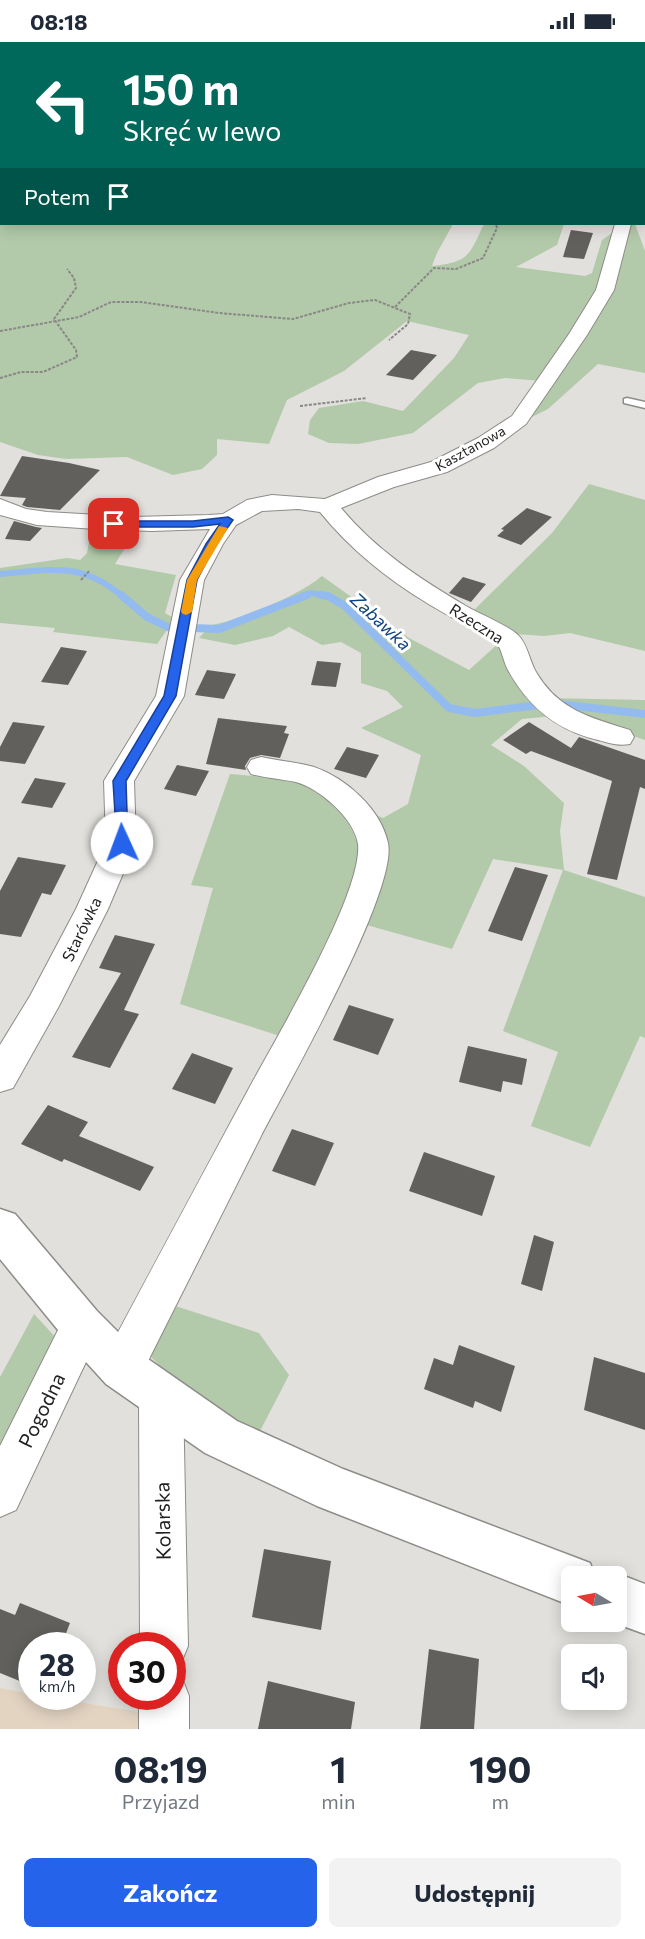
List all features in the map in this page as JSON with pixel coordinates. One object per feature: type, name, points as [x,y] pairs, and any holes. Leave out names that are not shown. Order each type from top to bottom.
[{"type":"street","name":"Kasztanowa","points":[[272,502],[298,502],[327,506],[386,482],[439,467],[486,443],[519,420],[578,335],[604,290],[623,225]]},
{"type":"street","name":"Starówka","points":[[0,1077],[42,1006],[92,909],[122,843],[119,781],[170,696],[192,580],[211,544],[228,520],[255,505],[272,502]]},
{"type":"street","points":[[0,506],[31,517],[136,526],[228,520]]},
{"type":"street","name":"Rzeczna","points":[[327,506],[340,524],[374,556],[447,605],[508,641],[516,666],[538,694],[560,714],[576,723],[620,737]]},
{"type":"street","points":[[122,1368],[320,988],[370,871],[372,842],[362,821],[346,802],[314,779],[303,774],[261,767]]},
{"type":"street","points":[[0,1228],[82,1326],[122,1368],[221,1437],[334,1490],[561,1577]]},
{"type":"street","name":"Pogodna","points":[[0,1494],[82,1326]]},
{"type":"street","name":"Kolarska","points":[[161,1396],[164,1632]]},
{"type":"street","points":[[627,1602],[645,1609]]},
{"type":"street","points":[[164,1710],[164,1729]]},
{"type":"lane","points":[[627,401],[645,405]]},
{"type":"path","points":[[395,307],[434,268],[456,269],[483,258],[497,228],[496,225]]},
{"type":"path","points":[[54,321],[58,311],[76,288],[74,278],[67,269]]},
{"type":"path","points":[[0,331],[79,317],[111,302],[141,302],[293,320],[357,301],[380,301],[410,314],[408,324],[389,340]]},
{"type":"path","points":[[0,378],[21,372],[43,372],[77,357],[76,350],[54,321]]},
{"type":"path","points":[[300,406],[367,398]]},
{"type":"path","points":[[81,580],[90,570]]},
{"type":"shaded area","points":[[0,1688],[18,1691],[18,1710],[96,1710],[96,1705],[108,1707],[108,1710],[151,1714],[150,1729],[0,1729]]},
{"type":"green space","points":[[0,225],[452,225],[432,266],[454,262],[467,255],[484,225],[564,225],[557,245],[516,267],[585,276],[592,273],[602,240],[612,233],[617,225],[635,225],[645,251],[645,373],[598,364],[548,409],[532,417],[547,390],[542,381],[505,378],[478,383],[413,433],[358,444],[329,443],[308,434],[310,420],[319,408],[363,401],[403,411],[454,358],[469,335],[407,321],[344,371],[287,400],[269,444],[217,439],[217,455],[202,469],[173,475],[127,457],[66,459],[38,455],[0,442]]},
{"type":"green space","points":[[589,484],[645,500],[645,651],[570,633],[544,636],[515,634],[471,613],[552,533]]},
{"type":"green space","points":[[92,526],[137,529],[115,564],[176,575],[165,613],[175,619],[157,644],[53,632],[55,628],[0,623],[0,568],[67,558],[80,560],[87,553]]},
{"type":"green space","points":[[322,576],[409,638],[469,670],[501,641],[553,716],[522,719],[491,745],[524,766],[564,803],[560,831],[564,870],[645,897],[645,1038],[640,1036],[590,1147],[531,1126],[558,1052],[503,1031],[563,870],[493,859],[452,949],[342,918],[283,1037],[180,1004],[213,888],[191,885],[230,774],[289,779],[383,818],[408,804],[421,755],[361,728],[403,707],[387,691],[361,683],[361,653],[341,642],[322,645],[289,627],[273,636],[235,645],[199,638],[211,625],[269,606],[312,584]]},
{"type":"green space","points":[[546,698],[645,700],[645,740],[583,719]]},
{"type":"green space","points":[[166,1303],[259,1333],[289,1375],[259,1433],[186,1392],[143,1349]]},
{"type":"green space","points":[[34,1314],[59,1341],[0,1461],[0,1377]]},
{"type":"building","points":[[571,230],[593,233],[584,259],[563,257]]},
{"type":"building","points":[[411,350],[437,355],[413,380],[386,375]]},
{"type":"building","points":[[22,456],[100,470],[60,510],[27,507],[22,505],[26,498],[0,496]]},
{"type":"building","points":[[527,508],[552,517],[521,545],[497,536],[504,530],[501,529]]},
{"type":"building","points":[[14,521],[42,528],[30,541],[5,539]]},
{"type":"building","points":[[463,577],[486,584],[471,602],[449,593]]},
{"type":"building","points":[[61,647],[87,651],[68,685],[41,682]]},
{"type":"building","points":[[317,661],[341,663],[336,687],[311,685]]},
{"type":"building","points":[[207,670],[236,674],[224,699],[195,695]]},
{"type":"building","points":[[218,718],[287,726],[284,733],[289,734],[280,758],[261,755],[250,758],[245,766],[246,770],[206,764]]},
{"type":"building","points":[[13,722],[45,726],[25,764],[0,761],[0,747]]},
{"type":"building","points":[[529,722],[571,748],[579,737],[645,760],[645,789],[640,787],[617,880],[587,874],[612,781],[531,751],[526,754],[503,740]]},
{"type":"building","points":[[347,747],[379,755],[366,778],[334,769]]},
{"type":"building","points":[[177,765],[209,771],[196,796],[164,789]]},
{"type":"building","points":[[35,778],[66,783],[52,808],[21,803]]},
{"type":"building","points":[[18,857],[66,865],[51,895],[42,893],[21,937],[0,934],[0,891]]},
{"type":"building","points":[[515,867],[548,875],[522,941],[488,931]]},
{"type":"building","points":[[115,935],[155,944],[124,1010],[139,1014],[110,1068],[72,1057],[121,973],[99,968]]},
{"type":"building","points":[[349,1005],[394,1019],[378,1055],[333,1040]]},
{"type":"building","points":[[468,1046],[527,1059],[522,1085],[503,1081],[501,1092],[459,1082]]},
{"type":"building","points":[[192,1053],[233,1068],[215,1104],[172,1089]]},
{"type":"building","points":[[48,1105],[88,1122],[79,1136],[154,1167],[140,1191],[64,1159],[62,1162],[21,1144]]},
{"type":"building","points":[[292,1129],[334,1143],[315,1186],[272,1171]]},
{"type":"building","points":[[424,1152],[495,1176],[482,1216],[409,1191]]},
{"type":"building","points":[[534,1235],[554,1242],[542,1291],[521,1284]]},
{"type":"building","points":[[459,1345],[515,1366],[501,1412],[475,1401],[473,1408],[424,1389],[434,1358],[453,1365]]},
{"type":"building","points":[[594,1357],[645,1373],[645,1430],[584,1410]]},
{"type":"building","points":[[264,1549],[331,1561],[321,1630],[252,1617]]},
{"type":"building","points":[[20,1603],[70,1623],[66,1632],[18,1632],[18,1680],[0,1673],[0,1609],[15,1615]]},
{"type":"building","points":[[429,1649],[479,1659],[474,1729],[420,1729]]},
{"type":"building","points":[[268,1681],[355,1702],[351,1729],[258,1729]]},
{"type":"waterway","name":"Zabawka","points":[[0,574],[64,570],[92,577],[122,596]]},
{"type":"waterway","name":"Zabawka","points":[[303,596],[311,593],[328,596]]},
{"type":"waterway","name":"Zabawka","points":[[121,595],[147,617],[170,628]]},
{"type":"waterway","name":"Zabawka","points":[[192,628],[219,629],[307,595]]},
{"type":"waterway","name":"Zabawka","points":[[321,595],[328,596]]},
{"type":"waterway","name":"Zabawka","points":[[328,596],[345,606],[449,708],[475,713],[538,705]]},
{"type":"waterway","name":"Zabawka","points":[[558,704],[645,714]]},
{"type":"slow traffic","points":[[186,612],[192,580],[222,528]]},
{"type":"route","points":[[114,524],[136,526],[193,524],[228,520],[211,544],[192,580],[170,696],[119,781],[122,843]]}]
